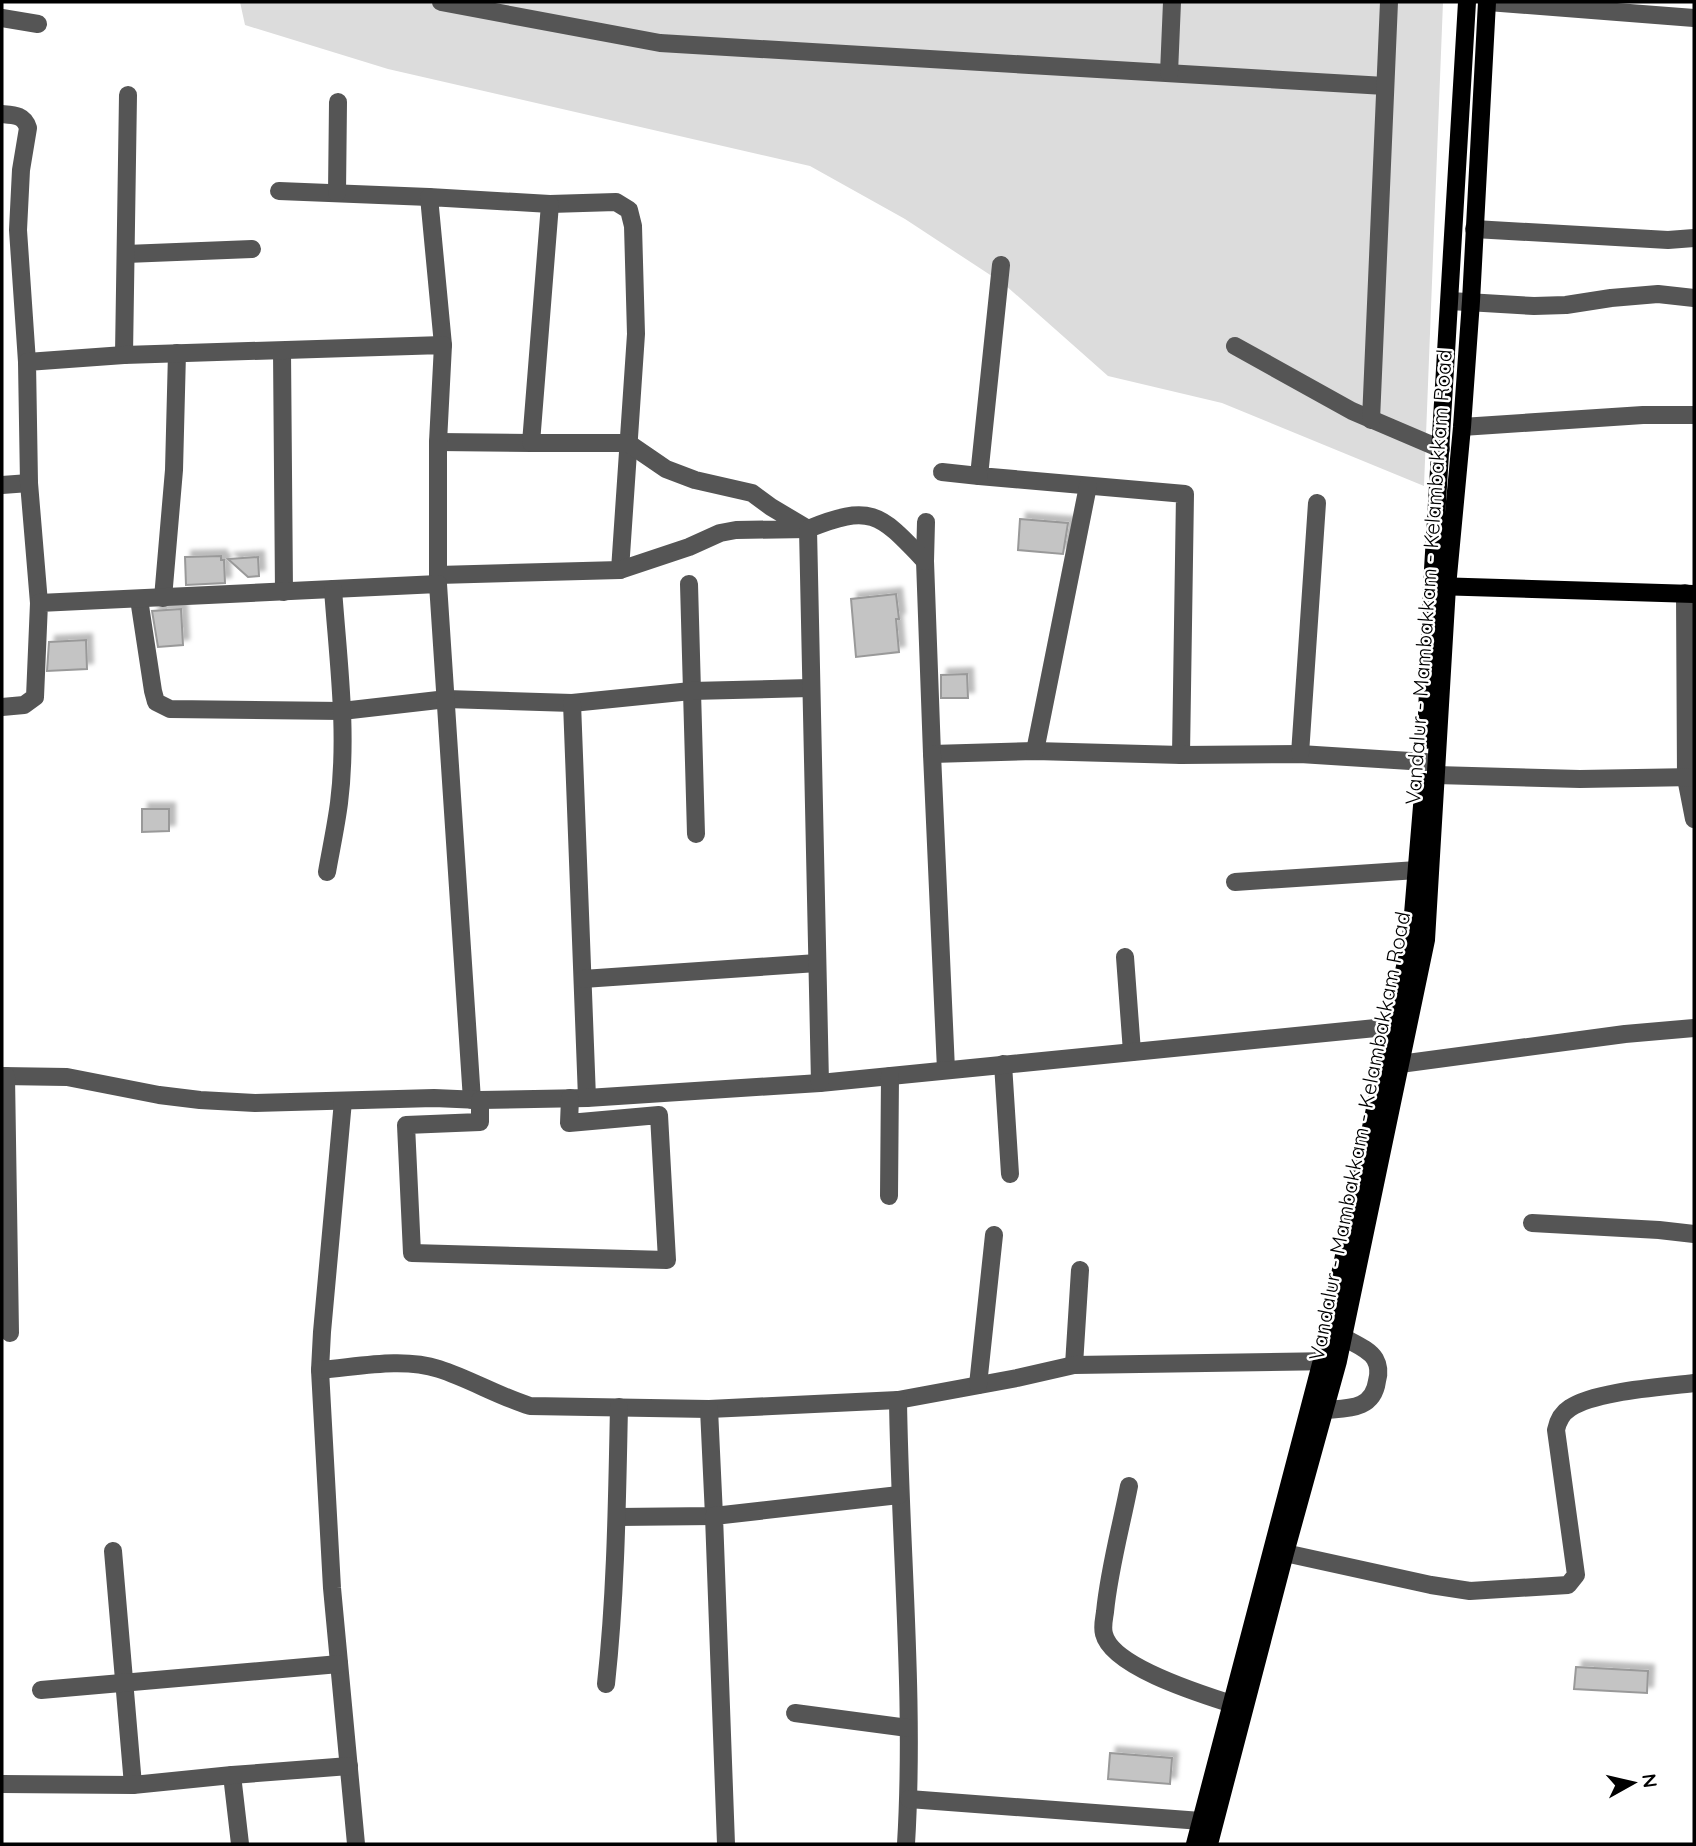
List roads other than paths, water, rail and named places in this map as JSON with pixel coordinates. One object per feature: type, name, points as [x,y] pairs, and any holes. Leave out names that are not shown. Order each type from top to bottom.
[{"type":"main road","name":"Vandalur - Mambakkam - Kelambakkam Road","points":[[1399,1026],[1426,940],[1439,586],[1441,449],[1467,2]]},
{"type":"main road","name":"Vandalur - Mambakkam - Kelambakkam Road","points":[[1439,586],[1462,427],[1488,2]]},
{"type":"main road","points":[[1439,586],[1690,594]]},
{"type":"main road","name":"Vandalur - Mambakkam - Kelambakkam Road","points":[[1209,1844],[1325,1410],[1330,1361],[1343,1337],[1399,1026],[1431,769]]},
{"type":"main road","name":"Vandalur - Mambakkam - Kelambakkam Road","points":[[1195,1844],[1330,1361],[1392,1063]]},
{"type":"street","points":[[441,2],[660,43],[1385,86]]},
{"type":"street","points":[[1169,73],[1172,2]]},
{"type":"street","points":[[1371,419],[1389,2]]},
{"type":"street","points":[[1488,2],[1694,18]]},
{"type":"street","points":[[2,18],[38,24]]},
{"type":"street","points":[[124,355],[128,95]]},
{"type":"street","points":[[337,193],[338,102]]},
{"type":"street","points":[[2,114],[21,117],[28,128],[21,170],[18,230],[27,362],[29,483],[39,603],[35,697],[24,705],[2,707]]},
{"type":"street","points":[[279,191],[550,204],[616,202],[629,210],[636,334],[620,570]]},
{"type":"street","points":[[429,197],[443,345],[438,442],[438,579],[476,1100],[480,1122],[406,1125],[412,1253],[667,1260],[659,1115],[569,1123],[579,1098],[583,979],[572,703]]},
{"type":"street","points":[[531,443],[550,204]]},
{"type":"street","points":[[1474,229],[1668,240],[1694,238]]},
{"type":"street","points":[[126,254],[252,249]]},
{"type":"street","points":[[979,476],[1001,265]]},
{"type":"street","points":[[1450,301],[1534,306],[1658,294],[1694,298]]},
{"type":"street","points":[[27,362],[124,355],[443,345]]},
{"type":"street","points":[[1235,346],[1352,411],[1441,449]]},
{"type":"street","points":[[282,351],[284,592]]},
{"type":"street","points":[[163,598],[174,470],[177,354]]},
{"type":"street","points":[[1462,427],[1643,415],[1694,415]]},
{"type":"street","points":[[438,442],[628,443],[666,469],[695,480],[752,493],[771,508],[808,529]]},
{"type":"street","points":[[942,472],[1185,494],[1181,755]]},
{"type":"street","points":[[2,485],[29,483]]},
{"type":"street","points":[[1035,751],[1088,486]]},
{"type":"street","points":[[1300,754],[1317,503]]},
{"type":"street","points":[[39,603],[284,592],[438,579],[620,570],[689,547],[720,533],[736,530],[808,529],[849,515],[871,516],[885,521],[925,561]]},
{"type":"street","points":[[926,522],[932,754],[946,1070]]},
{"type":"street","points":[[808,529],[820,1083]]},
{"type":"street","points":[[689,584],[696,834]]},
{"type":"street","points":[[327,872],[339,802],[342,711],[333,589]]},
{"type":"street","points":[[1690,594],[1690,778],[1694,819]]},
{"type":"street","points":[[139,599],[156,702],[170,709],[342,711],[447,699],[572,703],[691,691],[810,688]]},
{"type":"street","points":[[932,754],[1035,751],[1181,755],[1300,754],[1431,769],[1690,778]]},
{"type":"street","points":[[1235,882],[1417,870]]},
{"type":"street","points":[[1125,957],[1132,1052]]},
{"type":"street","points":[[583,979],[817,963]]},
{"type":"street","points":[[9,1333],[4,1076],[67,1077],[200,1100],[255,1102],[579,1098],[820,1083],[1399,1026]]},
{"type":"street","points":[[1392,1063],[1694,1028]]},
{"type":"street","points":[[1003,1064],[1010,1174]]},
{"type":"street","points":[[889,1196],[890,1076]]},
{"type":"street","points":[[343,1101],[320,1370],[332,1588],[356,1844]]},
{"type":"street","points":[[1532,1223],[1694,1234]]},
{"type":"street","points":[[978,1385],[993,1236]]},
{"type":"street","points":[[1074,1365],[1080,1269]]},
{"type":"street","points":[[1325,1410],[1354,1409],[1366,1403],[1375,1393],[1378,1367],[1375,1358],[1343,1337]]},
{"type":"street","points":[[320,1370],[414,1364],[439,1369],[530,1406],[709,1409],[898,1400],[1074,1365],[1330,1361]]},
{"type":"street","points":[[1285,1553],[1471,1591],[1568,1585],[1576,1575],[1556,1430],[1562,1415],[1577,1404],[1602,1396],[1694,1383]]},
{"type":"street","points":[[898,1400],[908,1728],[909,1799],[906,1844]]},
{"type":"street","points":[[606,1684],[617,1517],[619,1407]]},
{"type":"street","points":[[709,1409],[726,1844]]},
{"type":"street","points":[[1129,1486],[1106,1596],[1103,1632],[1110,1647],[1120,1657],[1182,1688],[1232,1704]]},
{"type":"street","points":[[617,1517],[713,1516],[900,1495]]},
{"type":"street","points":[[113,1551],[133,1785]]},
{"type":"street","points":[[41,1690],[339,1664]]},
{"type":"street","points":[[795,1713],[908,1728]]},
{"type":"street","points":[[2,1784],[133,1785],[349,1766]]},
{"type":"street","points":[[232,1775],[240,1844]]},
{"type":"street","points":[[909,1799],[1201,1821]]}]
